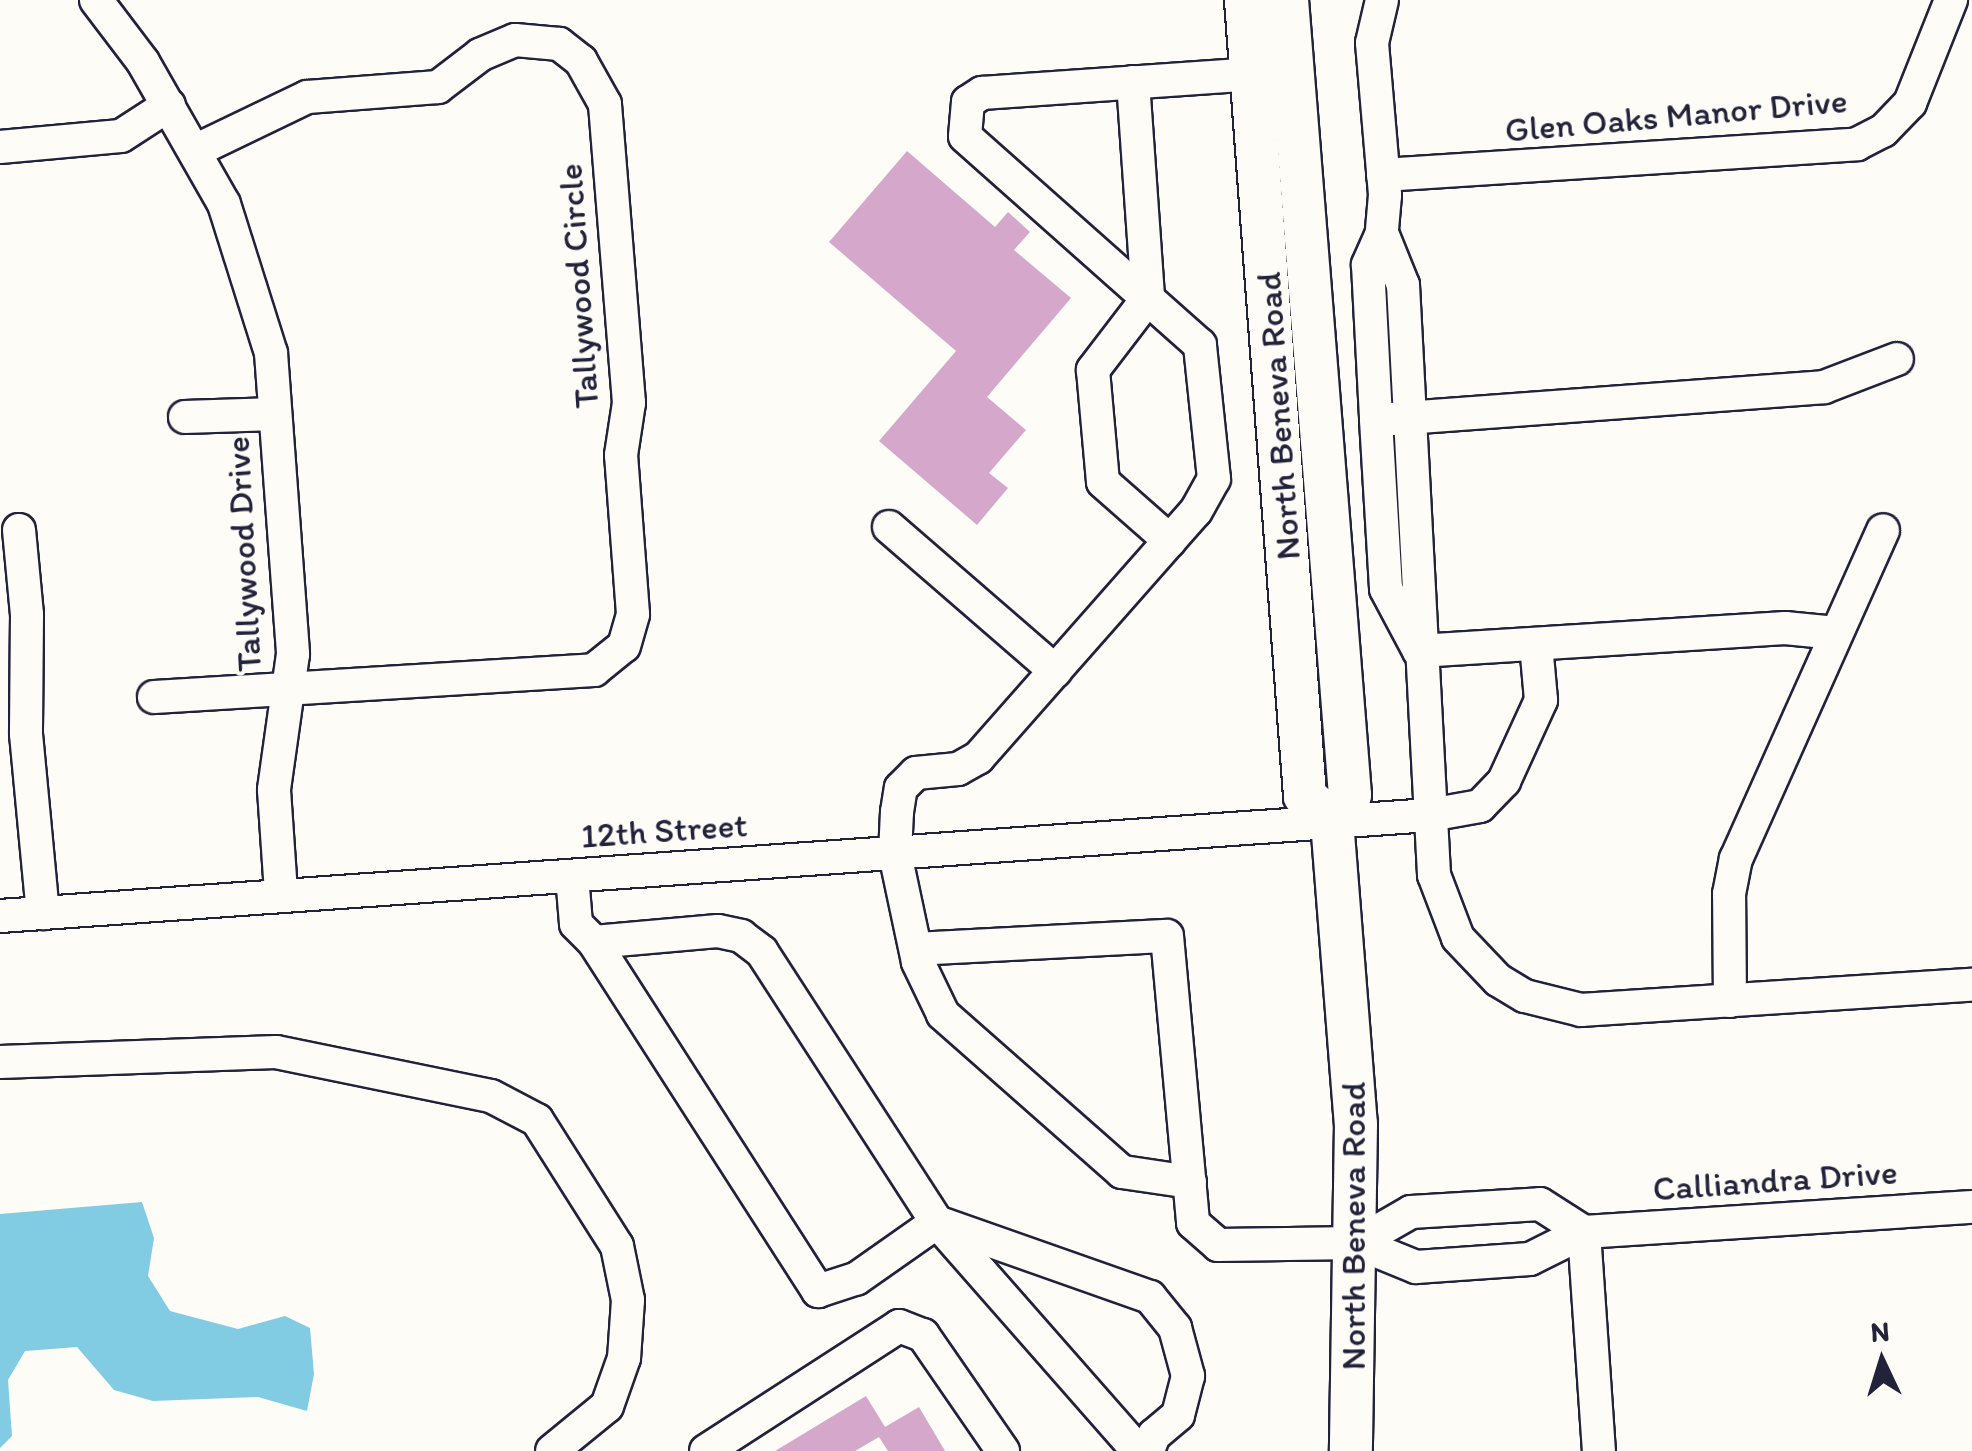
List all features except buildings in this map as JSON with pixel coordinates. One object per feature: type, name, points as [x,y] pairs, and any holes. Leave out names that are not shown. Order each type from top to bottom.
[{"type":"main road","name":"North Beneva Road","points":[[1246,0],[1305,796],[1332,821]]},
{"type":"main road","name":"North Beneva Road","points":[[1287,0],[1350,795],[1332,821],[1356,1124],[1352,1451]]},
{"type":"street","name":"Tallywood Drive","points":[[96,0],[169,104],[196,151],[224,204],[259,300],[276,414],[290,691],[274,790],[281,894]]},
{"type":"street","points":[[1382,0],[1372,43],[1383,175],[1382,233],[1368,266],[1376,420],[1386,589],[1418,651]]},
{"type":"street","name":"Glen Oaks Manor Drive","points":[[1383,175],[1857,144],[1883,132],[1910,104],[1952,0]]},
{"type":"street","name":"Tallywood Circle","points":[[196,151],[307,98],[438,87],[480,55],[515,40],[558,44],[581,61],[605,104],[629,403],[621,455],[633,614],[624,646],[594,670],[290,691]]},
{"type":"street","points":[[1190,1182],[1133,1178],[1063,1124],[952,1024],[927,985],[896,854],[902,788],[916,773],[958,768],[978,758],[1170,540],[1214,479],[1206,362],[1200,344],[965,136],[962,122],[968,102],[982,93],[1251,74]]},
{"type":"street","points":[[1134,82],[1148,298],[1093,370],[1103,482],[1170,540]]},
{"type":"street","points":[[0,147],[121,136],[169,104]]},
{"type":"street","points":[[1382,233],[1403,285],[1422,586],[1418,651],[1434,876],[1449,922],[1498,980],[1525,996],[1581,1010],[1972,985]]},
{"type":"street","points":[[1376,420],[1824,387],[1897,358]]},
{"type":"street","name":"Tallywood Drive","points":[[185,417],[276,414]]},
{"type":"street","points":[[889,528],[1054,671]]},
{"type":"street","points":[[19,530],[27,616],[26,734],[43,913]]},
{"type":"street","points":[[1730,1001],[1728,905],[1736,858],[1884,530]]},
{"type":"street","points":[[1418,651],[1785,628],[1836,633]]},
{"type":"street","points":[[1332,821],[1430,816],[1480,806],[1504,781],[1541,700],[1536,644]]},
{"type":"street","name":"Tallywood Drive","points":[[154,697],[290,691]]},
{"type":"street","name":"12th Street","points":[[0,916],[1332,821]]},
{"type":"street","points":[[572,876],[576,924],[594,942],[818,1291],[856,1279],[937,1222]]},
{"type":"street","points":[[594,942],[718,930],[740,936],[762,952],[937,1222],[1138,1451]]},
{"type":"street","points":[[916,949],[1167,936],[1196,1230],[1218,1245],[1357,1244],[1411,1212],[1540,1204],[1584,1232],[1598,1451]]},
{"type":"street","points":[[0,1062],[253,1050],[491,1096],[527,1112],[552,1137],[617,1246],[628,1300],[624,1358],[607,1406],[552,1451]]},
{"type":"street","name":"Calliandra Drive","points":[[1357,1244],[1416,1266],[1530,1260],[1584,1232],[1972,1206]]},
{"type":"street","points":[[937,1222],[1150,1297],[1167,1315],[1188,1376],[1187,1398],[1148,1451]]},
{"type":"street","points":[[706,1451],[899,1326],[923,1335],[1003,1451]]},
{"type":"water","points":[[142,1202],[154,1238],[148,1276],[170,1311],[238,1329],[285,1316],[310,1328],[314,1374],[307,1411],[258,1397],[153,1401],[114,1390],[77,1347],[25,1351],[8,1380],[12,1436],[0,1448],[0,1214]]}]
